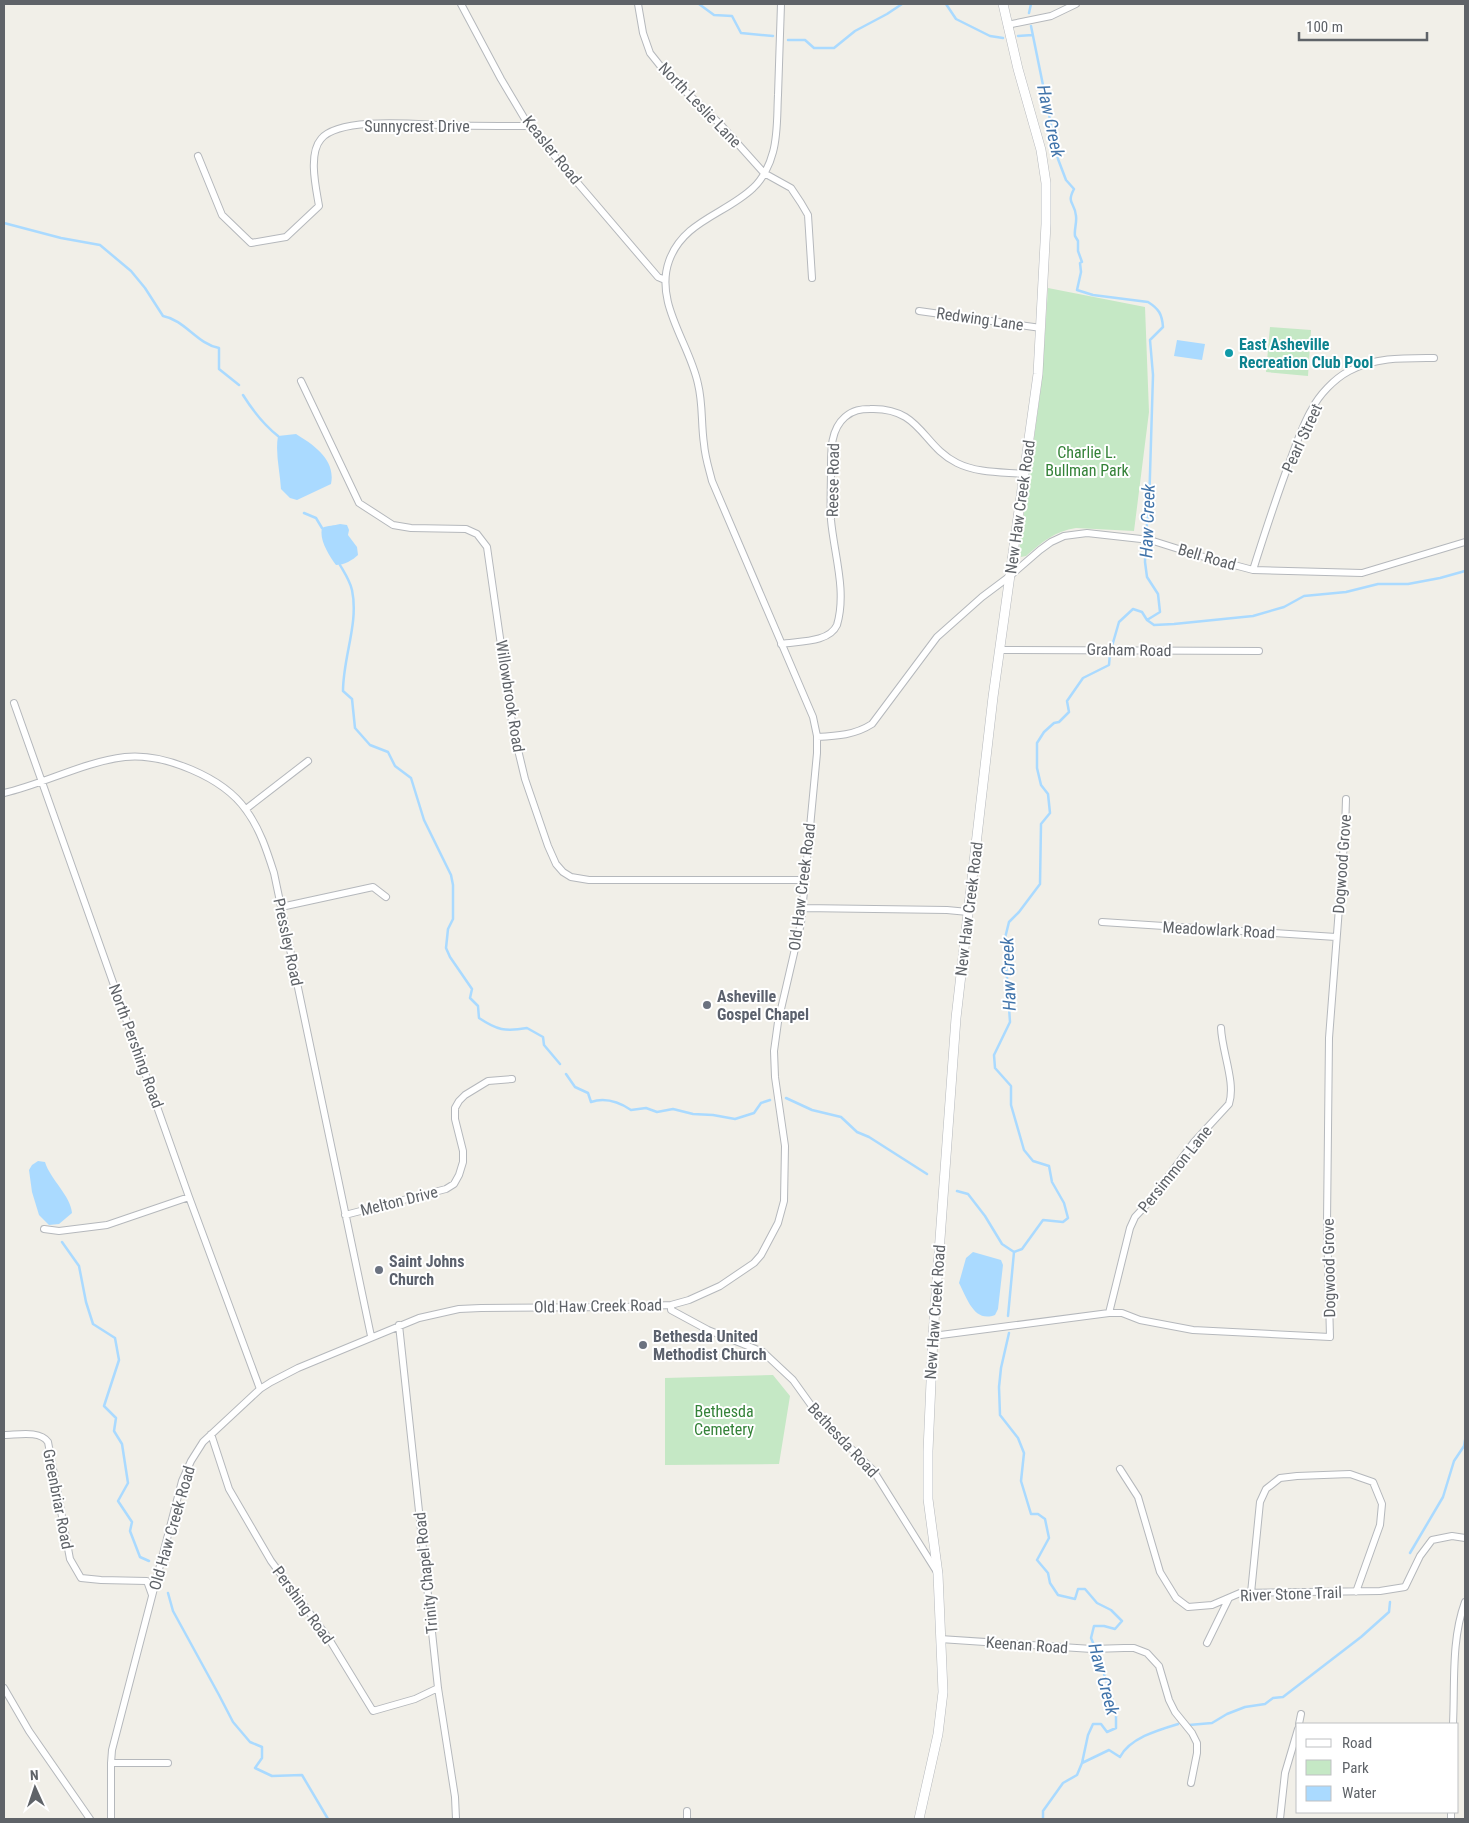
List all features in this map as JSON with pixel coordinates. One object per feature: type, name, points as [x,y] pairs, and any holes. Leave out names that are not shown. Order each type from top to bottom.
[{"type":"street","name":"Keasler Road","points":[[461,4],[501,79],[530,126],[658,277],[665,280]]},
{"type":"street","name":"North Leslie Lane","points":[[638,4],[643,33],[650,53],[666,73],[721,125],[764,173],[791,188],[808,215],[812,278]]},
{"type":"street","name":"Old Haw Creek Road","points":[[111,1819],[112,1750],[182,1481],[195,1453],[211,1434],[260,1389],[298,1368],[371,1336],[429,1315],[459,1310],[671,1305],[689,1300],[720,1286],[754,1263],[761,1255],[781,1216],[784,1201],[785,1146],[774,1077],[774,1054],[778,1022],[794,956],[802,908],[817,737],[813,717],[710,474],[704,442],[698,383],[672,313],[665,280],[669,261],[676,246],[683,237],[703,221],[746,194],[759,181],[771,158],[775,138],[782,4]]},
{"type":"street","name":"New Haw Creek Road","points":[[920,1819],[941,1714],[942,1692],[938,1574],[931,1530],[928,1472],[933,1336],[956,1018],[1000,650],[1038,374],[1046,224],[1046,184],[1041,150],[1002,4]]},
{"type":"street","points":[[1007,25],[1051,16],[1076,4]]},
{"type":"street","name":"Sunnycrest Drive","points":[[198,156],[222,215],[250,243],[286,237],[319,206],[313,166],[318,145],[322,138],[340,128],[389,122],[530,126]]},
{"type":"street","name":"Redwing Lane","points":[[919,311],[1041,328]]},
{"type":"street","name":"Pearl Street","points":[[1252,570],[1277,494],[1297,444],[1312,408],[1327,389],[1348,372],[1372,362],[1393,358],[1434,358]]},
{"type":"street","name":"Willowbrook Road","points":[[301,381],[359,503],[394,526],[466,529],[477,534],[487,546],[516,744],[525,779],[548,846],[556,864],[563,872],[571,877],[589,880],[805,880]]},
{"type":"street","name":"Reese Road","points":[[781,644],[826,636],[835,630],[837,625],[841,589],[832,520],[831,452],[834,432],[848,415],[860,410],[889,410],[908,418],[924,432],[945,456],[958,464],[980,470],[1024,474]]},
{"type":"street","name":"Bell Road","points":[[817,737],[849,734],[863,730],[872,724],[937,637],[1050,542],[1064,536],[1087,533],[1150,540],[1252,570],[1362,573],[1465,542]]},
{"type":"street","name":"Graham Road","points":[[1000,650],[1259,651]]},
{"type":"street","name":"North Pershing Road","points":[[14,703],[189,1197],[260,1389]]},
{"type":"street","name":"Pressley Road","points":[[4,793],[100,762],[124,758],[152,758],[187,768],[216,781],[246,809],[266,848],[281,907],[371,1336]]},
{"type":"street","points":[[246,809],[308,761]]},
{"type":"street","name":"Dogwood Grove","points":[[933,1336],[1109,1313],[1122,1313],[1140,1320],[1193,1330],[1330,1337],[1328,1080],[1331,1006],[1346,799]]},
{"type":"street","points":[[281,907],[373,887],[386,897]]},
{"type":"street","points":[[802,908],[968,912]]},
{"type":"street","name":"Meadowlark Road","points":[[1102,922],[1336,937]]},
{"type":"street","name":"Persimmon Lane","points":[[1109,1313],[1130,1228],[1135,1217],[1150,1201],[1194,1142],[1229,1104],[1232,1089],[1222,1047],[1221,1028]]},
{"type":"street","name":"Melton Drive","points":[[345,1215],[446,1189],[454,1184],[459,1175],[463,1150],[455,1119],[455,1108],[465,1095],[478,1086],[488,1081],[512,1079]]},
{"type":"street","points":[[44,1229],[59,1231],[108,1225],[189,1197]]},
{"type":"street","name":"Bethesda Road","points":[[671,1305],[671,1310],[708,1330],[763,1352],[793,1380],[820,1419],[873,1470],[938,1574]]},
{"type":"street","name":"Trinity Chapel Road","points":[[399,1325],[438,1688],[455,1798],[456,1819]]},
{"type":"street","name":"Greenbriar Road","points":[[4,1435],[38,1434],[48,1442],[70,1559],[81,1578],[147,1581],[152,1596]]},
{"type":"street","name":"Pershing Road","points":[[211,1434],[233,1497],[271,1561],[329,1639],[373,1711],[415,1699],[438,1688]]},
{"type":"street","name":"River Stone Trail","points":[[1120,1469],[1138,1498],[1160,1572],[1176,1598],[1188,1607],[1212,1605],[1240,1593],[1356,1592],[1405,1587],[1420,1556],[1432,1540],[1452,1536],[1465,1538]]},
{"type":"street","points":[[1250,1593],[1260,1502],[1266,1489],[1280,1478],[1350,1474],[1373,1482],[1382,1504],[1380,1525],[1356,1592]]},
{"type":"street","points":[[1207,1643],[1229,1598]]},
{"type":"street","points":[[1453,1723],[1455,1653],[1460,1617],[1465,1602]]},
{"type":"street","name":"Keenan Road","points":[[940,1640],[1092,1649],[1134,1648],[1147,1653],[1155,1661],[1162,1675],[1169,1700],[1175,1712],[1197,1743],[1191,1784]]},
{"type":"street","points":[[4,1688],[29,1731],[90,1819]]},
{"type":"street","points":[[1299,1723],[1302,1714]]},
{"type":"street","points":[[1280,1819],[1284,1773],[1296,1735]]},
{"type":"street","points":[[111,1763],[168,1763]]},
{"type":"street","points":[[687,1811],[687,1819]]},
{"type":"green space","name":"Charlie L. Bullman Park","points":[[1048,288],[1145,307],[1149,412],[1134,531],[1068,529],[1049,538],[1026,556],[1021,557],[1019,551],[1042,379]]},
{"type":"green space","points":[[1270,327],[1311,330],[1308,376],[1266,372]]},
{"type":"green space","name":"Bethesda Cemetery","points":[[773,1375],[790,1396],[779,1464],[665,1465],[665,1378]]},
{"type":"water","points":[[1177,340],[1205,344],[1202,360],[1174,356]]},
{"type":"water","points":[[296,434],[322,454],[327,461],[332,475],[331,484],[297,500],[290,498],[281,489],[277,449],[278,436]]},
{"type":"water","points":[[347,525],[348,535],[357,547],[358,555],[348,562],[336,565],[325,547],[321,533],[322,528],[326,526]]},
{"type":"water","points":[[38,1161],[45,1162],[71,1207],[72,1213],[59,1224],[49,1225],[39,1215],[32,1192],[29,1170]]},
{"type":"water","points":[[973,1252],[1001,1260],[1003,1265],[998,1309],[995,1315],[988,1317],[976,1312],[968,1302],[959,1283],[966,1258]]},
{"type":"waterway","points":[[699,4],[714,15],[732,16],[741,33],[773,36]]},
{"type":"waterway","points":[[788,40],[805,40],[814,48],[834,48],[855,31],[902,4]]},
{"type":"waterway","points":[[946,4],[956,19],[990,36],[1003,38]]},
{"type":"waterway","name":"Haw Creek","points":[[1029,13],[1031,4]]},
{"type":"waterway","name":"Haw Creek","points":[[1031,26],[1058,159],[1066,180],[1074,189],[1071,200],[1076,219],[1075,236],[1078,241],[1078,251],[1082,262],[1080,263],[1081,272],[1077,290],[1093,295],[1148,302],[1155,307],[1162,319],[1163,327],[1150,340],[1153,375],[1149,507],[1145,562],[1147,577],[1158,594],[1160,612],[1147,620]]},
{"type":"waterway","points":[[1018,36],[1032,35]]},
{"type":"waterway","points":[[4,223],[61,238],[100,245],[131,271],[145,288],[163,316],[171,318],[204,342],[219,348],[219,369],[239,385]]},
{"type":"waterway","points":[[243,395],[259,417],[278,436]]},
{"type":"waterway","points":[[304,513],[316,518],[322,528]]},
{"type":"waterway","points":[[340,565],[351,587],[354,602],[354,615],[345,666],[343,691],[352,699],[355,728],[370,745],[388,752],[395,766],[411,778],[424,820],[451,875],[453,885],[453,919],[448,929],[446,948],[472,989],[470,998],[478,1006],[479,1018],[502,1029],[527,1028],[543,1037],[544,1045],[560,1064]]},
{"type":"waterway","name":"Haw Creek","points":[[1014,1252],[1022,1249],[1043,1220],[1063,1222],[1068,1218],[1064,1203],[1052,1182],[1049,1166],[1033,1161],[1024,1150],[1011,1105],[1011,1086],[995,1068],[994,1055],[1010,1022],[1006,963],[1011,946],[1005,938],[1009,922],[1040,884],[1041,824],[1050,813],[1048,794],[1041,785],[1037,768],[1037,743],[1044,732],[1054,723],[1059,722],[1069,712],[1067,701],[1083,678],[1109,665],[1110,653],[1119,622],[1133,609],[1142,612],[1147,620],[1154,625],[1253,616],[1284,607],[1304,596],[1346,592],[1378,584],[1408,584],[1465,571]]},
{"type":"waterway","points":[[566,1074],[575,1087],[588,1093],[591,1102],[612,1101],[631,1110],[646,1108],[657,1112],[673,1109],[693,1114],[735,1119],[754,1113],[761,1103],[770,1100]]},
{"type":"waterway","points":[[786,1098],[812,1110],[841,1117],[857,1132],[869,1137],[927,1174]]},
{"type":"waterway","points":[[957,1191],[968,1194],[985,1216],[1002,1244],[1014,1252]]},
{"type":"waterway","points":[[62,1242],[79,1266],[86,1302],[93,1324],[115,1338],[119,1360],[104,1406],[116,1418],[114,1431],[122,1444],[128,1483],[118,1501],[132,1522],[130,1531],[140,1557],[149,1561]]},
{"type":"waterway","name":"Haw Creek","points":[[1008,1316],[1014,1252]]},
{"type":"waterway","name":"Haw Creek","points":[[1009,1333],[1001,1368],[999,1387],[1000,1415],[1018,1438],[1024,1453],[1021,1481],[1031,1514],[1038,1514],[1045,1519],[1049,1538],[1037,1560],[1048,1573],[1050,1583],[1058,1595],[1075,1599],[1078,1589],[1085,1589],[1097,1603],[1111,1610],[1122,1621],[1115,1629],[1094,1626],[1091,1638],[1116,1711],[1116,1728],[1107,1732],[1101,1724],[1093,1724],[1077,1775],[1063,1783],[1043,1811],[1043,1819]]},
{"type":"waterway","points":[[1410,1553],[1443,1497],[1454,1461],[1464,1446],[1465,1440]]},
{"type":"waterway","points":[[168,1593],[173,1611],[233,1722],[250,1742],[262,1747],[262,1758],[255,1768],[272,1776],[302,1775],[328,1819]]},
{"type":"waterway","points":[[1189,1725],[1212,1723],[1227,1714],[1245,1707],[1265,1704],[1273,1698],[1283,1697],[1361,1637],[1389,1612],[1390,1602]]},
{"type":"waterway","points":[[1082,1763],[1109,1750],[1120,1757],[1137,1740],[1153,1732],[1178,1724]]},
{"type":"place","name":"East Asheville Recreation Club Pool","points":[[1229,353]]},
{"type":"place","name":"Asheville Gospel Chapel","points":[[707,1005]]},
{"type":"place","name":"Saint Johns Church","points":[[379,1270]]},
{"type":"place","name":"Bethesda United Methodist Church","points":[[643,1345]]}]
